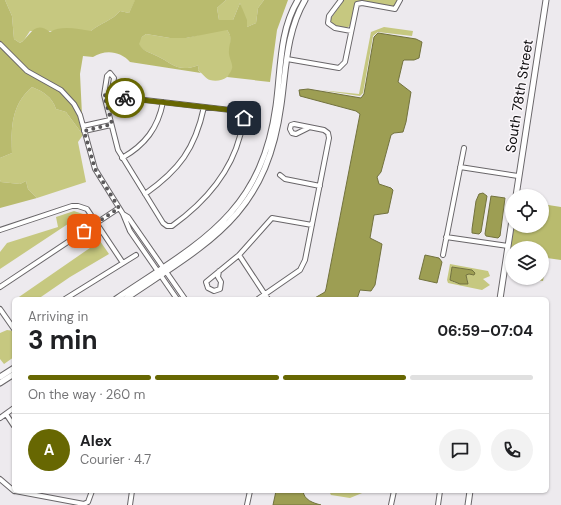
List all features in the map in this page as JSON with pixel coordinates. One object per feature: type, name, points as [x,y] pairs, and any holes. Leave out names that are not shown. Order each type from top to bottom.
[{"type":"street","points":[[119,297],[200,249],[224,229],[244,206],[262,169],[270,157],[279,124],[285,34],[298,0]]},
{"type":"street","points":[[284,58],[292,31],[305,0]]},
{"type":"street","points":[[341,0],[329,16],[328,23],[335,28],[351,31]]},
{"type":"street","points":[[284,58],[339,68],[345,62],[357,4],[362,3],[395,9],[400,0]]},
{"type":"street","name":"South 78th Street","points":[[517,189],[546,0]]},
{"type":"street","points":[[0,44],[27,71],[50,82],[69,97],[74,104],[83,126],[95,169],[123,214],[130,232],[175,297]]},
{"type":"street","points":[[104,95],[111,96],[239,111],[243,114],[244,118],[234,154],[221,178],[201,202],[172,226],[167,226],[163,222],[122,158],[104,95],[107,76],[110,73],[114,78],[111,96]]},
{"type":"street","points":[[122,158],[143,144],[151,134],[159,118],[163,102]]},
{"type":"street","points":[[145,194],[165,180],[180,164],[192,146],[200,126],[204,107]]},
{"type":"street","points":[[83,126],[95,123],[111,122]]},
{"type":"street","points":[[84,131],[111,122]]},
{"type":"street","points":[[95,123],[96,128]]},
{"type":"street","points":[[261,297],[300,270],[305,260],[330,138],[328,133],[324,130],[308,128]]},
{"type":"street","points":[[443,255],[464,148]]},
{"type":"street","points":[[460,167],[518,176]]},
{"type":"street","points":[[280,175],[285,179],[320,186]]},
{"type":"street","points":[[0,230],[72,206],[78,206],[86,209],[123,263]]},
{"type":"street","points":[[0,288],[119,208]]},
{"type":"street","points":[[123,214],[128,217],[184,297]]},
{"type":"street","points":[[219,271],[218,277],[221,282],[220,289],[214,291],[208,288],[206,282],[219,271],[239,255],[272,218],[312,225]]},
{"type":"street","points":[[446,237],[505,246]]},
{"type":"street","points":[[68,297],[136,255]]},
{"type":"street","points":[[239,255],[267,297]]},
{"type":"street","points":[[500,297],[505,266]]},
{"type":"street","points":[[128,297],[159,273]]},
{"type":"street","points":[[0,310],[12,325]]},
{"type":"street","points":[[0,377],[12,369]]},
{"type":"street","points":[[0,383],[12,375]]},
{"type":"street","points":[[0,418],[12,410]]},
{"type":"street","points":[[6,414],[12,423]]},
{"type":"street","points":[[0,480],[12,489]]},
{"type":"street","points":[[25,493],[84,504],[88,502],[91,493]]},
{"type":"street","points":[[130,505],[132,493]]},
{"type":"street","points":[[247,505],[250,493]]},
{"type":"street","points":[[391,505],[394,493]]},
{"type":"street","points":[[438,505],[440,493]]},
{"type":"street","points":[[468,505],[470,493]]},
{"type":"green space","points":[[0,0],[5,0],[12,16],[14,39],[20,43],[33,30],[40,27],[45,28],[50,32],[65,28],[91,31],[120,11],[129,13],[135,0],[226,0],[217,8],[219,20],[233,20],[240,3],[247,20],[247,27],[256,23],[258,8],[264,0],[288,0],[277,30],[270,82],[227,77],[232,66],[229,54],[230,36],[227,30],[186,38],[170,38],[146,34],[142,37],[139,44],[145,50],[181,68],[199,65],[198,70],[201,73],[130,62],[122,55],[113,52],[98,54],[93,57],[83,56],[80,74],[82,115],[76,103],[62,88],[28,69],[0,41]]},
{"type":"green space","points":[[5,0],[135,1],[129,13],[120,11],[91,31],[30,31],[20,43],[14,39],[12,16]]},
{"type":"green space","points":[[226,0],[264,0],[258,8],[256,23],[247,27],[240,3],[233,20],[219,20],[217,8]]},
{"type":"green space","points":[[344,0],[398,0],[396,5],[392,7],[356,4],[350,26],[346,28],[333,25],[329,21]]},
{"type":"green space","points":[[384,27],[413,31],[412,36],[378,32],[373,36],[363,93],[360,96],[320,90],[359,94],[371,32]]},
{"type":"green space","points":[[219,30],[227,30],[230,34],[230,49],[233,66],[231,73],[228,76],[218,81],[207,78],[198,70],[199,65],[181,68],[145,50],[138,44],[142,37],[146,34],[170,38],[186,38]]},
{"type":"green space","points":[[0,46],[26,72],[60,91],[73,106],[78,116],[83,135],[66,112],[56,109],[47,95],[32,87],[25,94],[16,109],[12,126],[12,153],[0,158]]},
{"type":"green space","points":[[32,87],[47,95],[56,109],[66,112],[83,135],[78,142],[86,182],[37,198],[28,189],[26,181],[20,184],[1,182],[0,180],[0,158],[12,153],[12,126],[16,109],[25,94]]},
{"type":"green space","points":[[0,180],[1,182],[20,184],[26,181],[28,189],[37,198],[0,208]]},
{"type":"green space","points":[[549,205],[561,207],[561,260],[549,258],[549,241],[512,241],[513,233],[549,233]]},
{"type":"green space","points":[[74,211],[83,214],[0,269],[0,252],[7,243],[58,227],[56,217]]},
{"type":"green space","points":[[100,241],[109,254],[70,277],[41,297],[19,297]]},
{"type":"green space","points":[[450,264],[488,271],[490,276],[483,279],[490,285],[482,290],[448,283],[447,280]],"holes":[[[452,267],[472,270],[474,275],[466,275],[468,282],[466,283],[459,284],[450,280]]]},
{"type":"green space","points":[[7,330],[12,331],[12,358],[4,364],[0,359],[0,333]]},
{"type":"green space","points":[[330,493],[362,493],[350,498],[331,495]]},
{"type":"shaded area","points":[[378,33],[416,39],[422,42],[419,58],[403,61],[398,82],[411,92],[406,122],[403,132],[394,133],[391,135],[381,172],[377,177],[379,184],[393,190],[388,213],[374,215],[370,238],[382,244],[375,285],[371,291],[360,290],[358,297],[316,297],[325,292],[326,289],[360,114],[356,111],[300,96],[299,90],[308,89],[361,98],[364,94],[374,37]]},
{"type":"shaded area","points":[[483,193],[487,196],[481,232],[479,234],[472,233],[476,201],[479,194]]},
{"type":"shaded area","points":[[491,196],[505,198],[500,236],[498,238],[486,236],[485,234]]},
{"type":"shaded area","points":[[425,255],[439,258],[442,262],[437,283],[419,279]]},
{"type":"shaded area","points":[[452,267],[472,270],[475,273],[474,275],[466,275],[468,284],[460,284],[450,280]]},
{"type":"shaded area","points":[[276,493],[304,493],[307,499],[321,505],[273,505]]},
{"type":"way so far","points":[[84,231],[119,208],[95,169],[84,131],[112,124],[104,95],[125,98]]},
{"type":"route","points":[[125,98],[239,111],[243,114],[244,118]]}]
